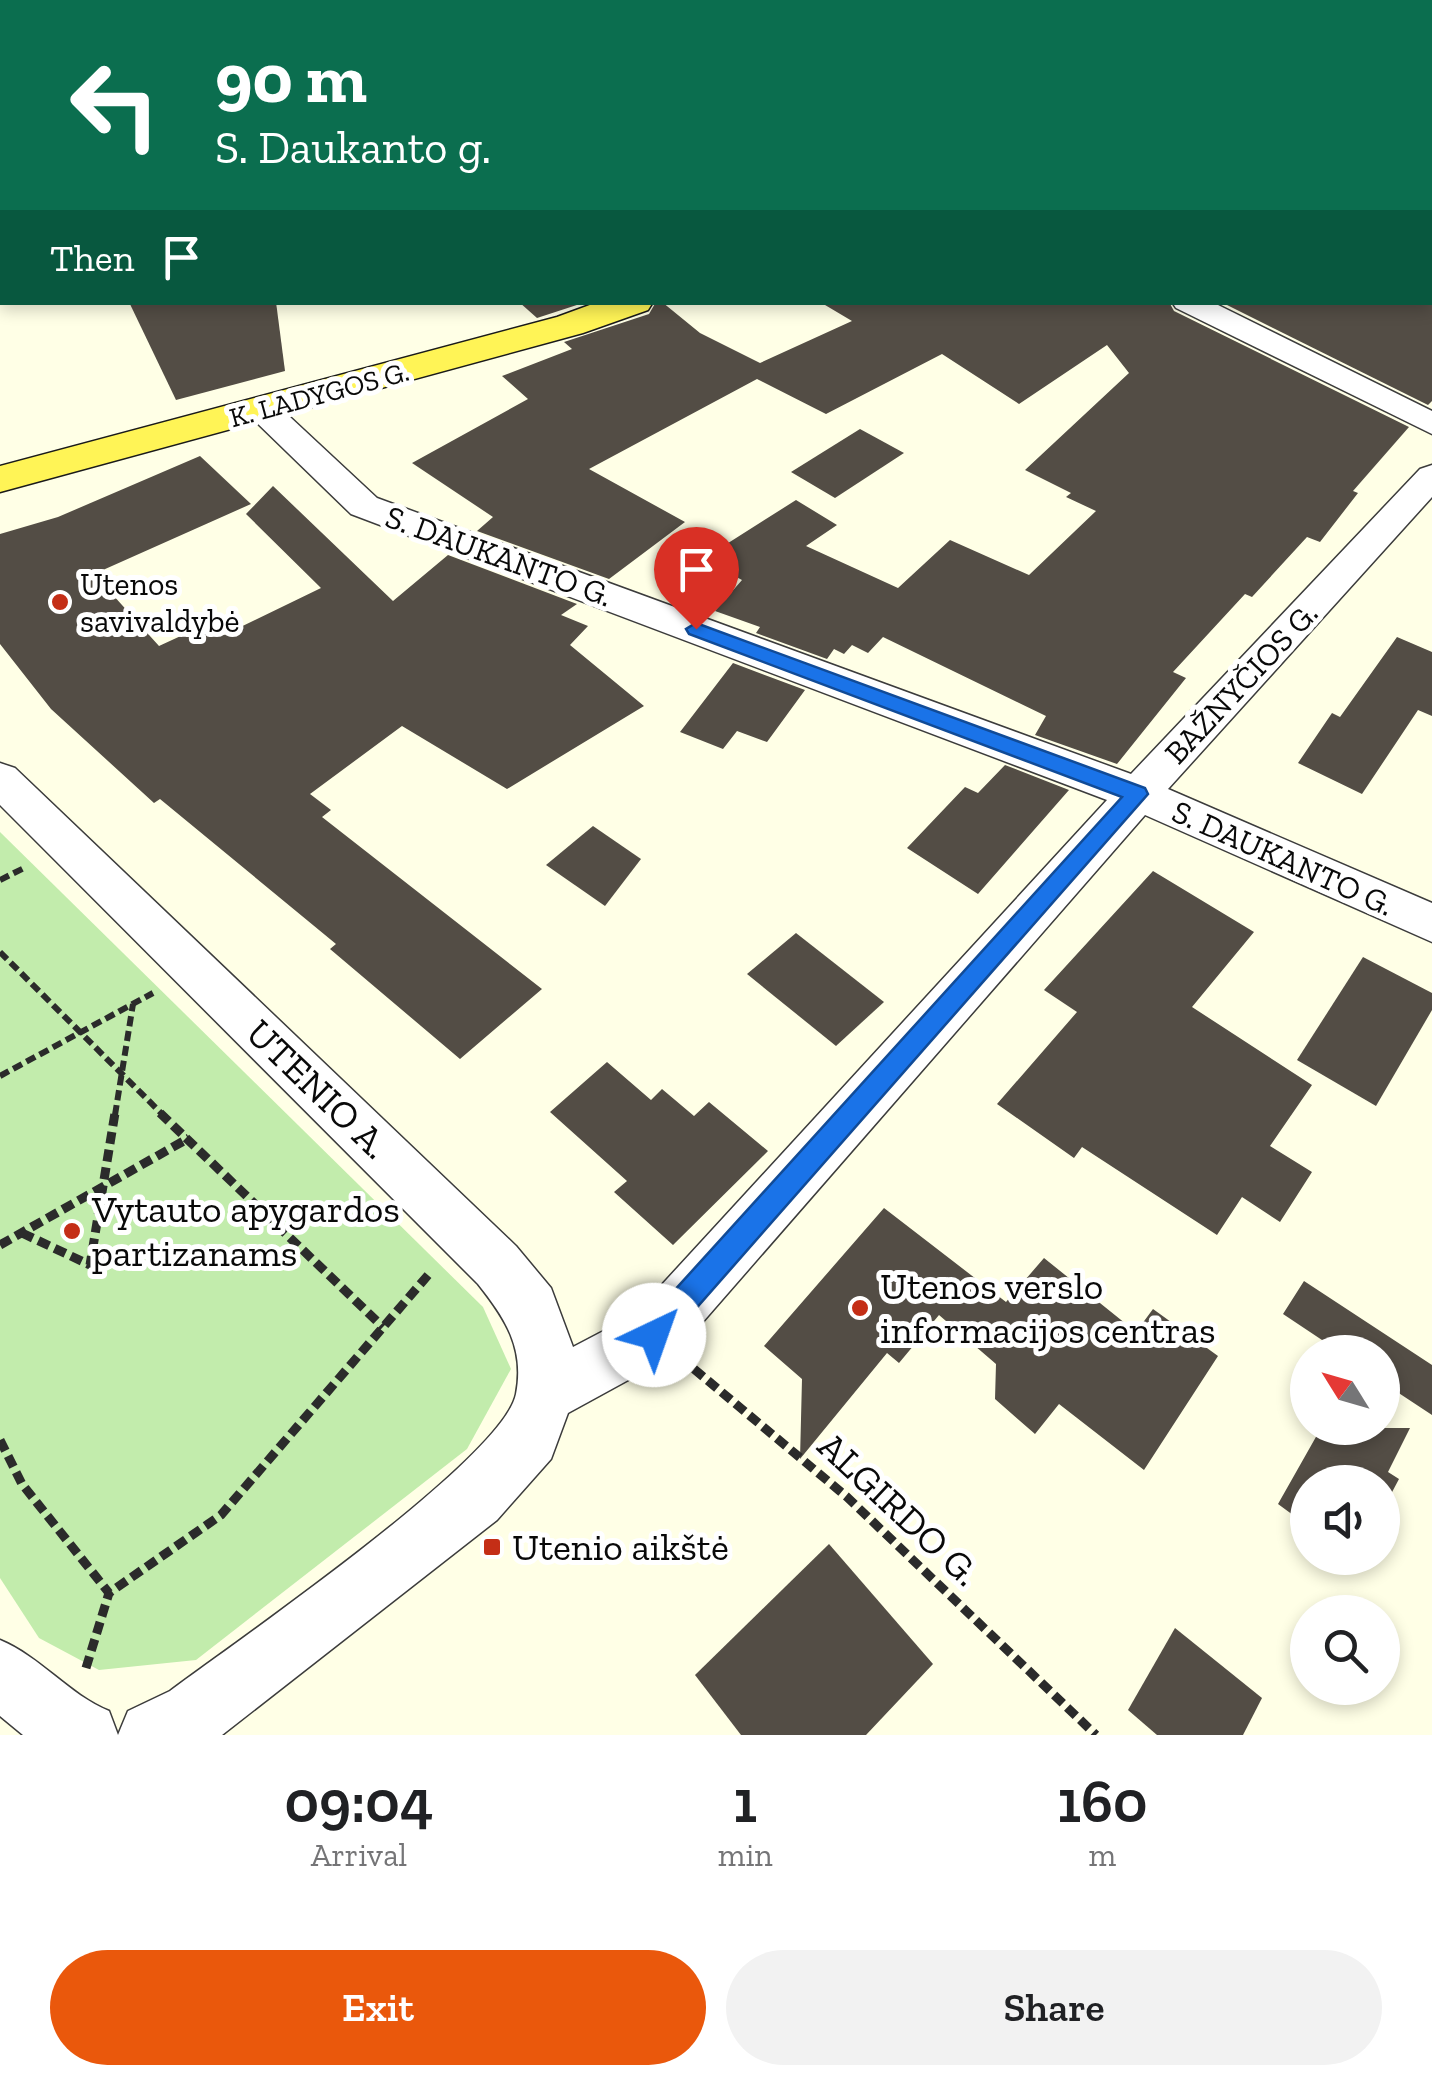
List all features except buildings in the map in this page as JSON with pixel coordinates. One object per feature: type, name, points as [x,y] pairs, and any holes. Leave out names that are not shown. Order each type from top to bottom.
[{"type":"main road","name":"K. LADYGOS G.","points":[[0,479],[570,325],[627,305]]},
{"type":"street","points":[[1194,305],[1432,424]]},
{"type":"street","name":"S. DAUKANTO G.","points":[[263,410],[364,506],[1138,794],[1432,923]]},
{"type":"street","name":"BAŽNYČIOS G.","points":[[545,1394],[654,1335],[1138,794],[1432,476]]},
{"type":"street","name":"UTENIO A.","points":[[0,779],[497,1265],[531,1306],[546,1352],[545,1394],[530,1438],[475,1498],[194,1715],[152,1735]]},
{"type":"street","points":[[0,1673],[68,1729],[85,1735]]},
{"type":"path","points":[[0,952],[79,1034],[383,1327]]},
{"type":"path","points":[[0,1076],[196,970]]},
{"type":"path","points":[[22,1232],[90,1265],[133,1004]]},
{"type":"path","points":[[0,1245],[189,1138]]},
{"type":"path","points":[[0,1440],[22,1484],[109,1593],[221,1515],[464,1233]]},
{"type":"path","name":"ALGIRDO G.","points":[[654,1335],[847,1497],[1096,1735]]},
{"type":"green space","points":[[0,832],[483,1307],[511,1369],[467,1449],[196,1660],[99,1670],[39,1638],[0,1578]]},
{"type":"place","name":"Utenos savivaldybė","points":[[60,602]]},
{"type":"place","name":"Vytauto apygardos partizanams","points":[[72,1231]]},
{"type":"place","name":"Utenos verslo informacijos centras","points":[[860,1308]]},
{"type":"place","name":"Utenio aikštė","points":[[492,1547]]},
{"type":"route","points":[[654,1335],[1138,794],[696,629]]}]
